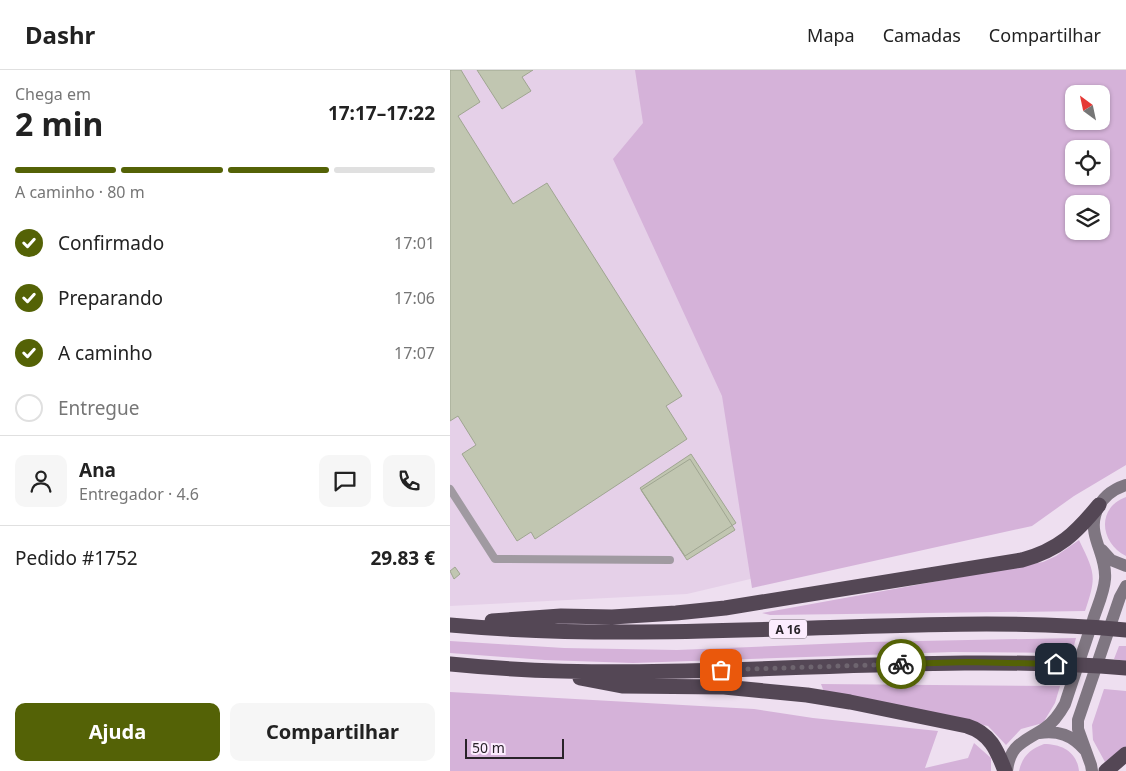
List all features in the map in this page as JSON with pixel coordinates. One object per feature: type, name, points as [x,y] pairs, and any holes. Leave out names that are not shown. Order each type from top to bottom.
[{"type":"highway","name":"A 16","points":[[450,624],[561,616],[612,617],[726,608],[1022,560],[1058,546],[1081,527],[1099,505]]},
{"type":"highway","name":"A 16","points":[[450,624],[553,632],[628,633],[976,624],[1034,624],[1126,630]]},
{"type":"highway","points":[[450,664],[536,670],[688,670],[968,662],[1126,668]]},
{"type":"highway","points":[[536,670],[622,686],[724,687],[807,695],[957,724],[976,729],[988,738],[997,750],[1006,771]]},
{"type":"highway","points":[[1106,771],[1126,754]]},
{"type":"main road","points":[[1126,485],[1117,488],[1107,495],[1099,505],[1095,516],[1094,528],[1096,540],[1102,550],[1112,560],[1126,566]]},
{"type":"main road","points":[[1006,771],[1014,750],[1024,740],[1054,721],[1065,704],[1102,595],[1105,580],[1102,550]]},
{"type":"main road","points":[[1092,771],[1092,765],[1078,729],[1078,720],[1123,591]]},
{"type":"main road","points":[[1036,734],[1050,731],[1064,734],[1077,741],[1086,752]]},
{"type":"lane","points":[[450,489],[496,559],[670,560]]},
{"type":"shaded area","points":[[450,70],[679,70],[788,570],[687,594],[450,606]]},
{"type":"shaded area","points":[[635,70],[1126,70],[1126,465],[1074,496],[1032,526],[752,588],[722,396],[613,159],[643,123]]},
{"type":"shaded area","points":[[1126,497],[1126,556],[1111,543],[1105,526],[1106,517],[1110,509],[1116,502]]},
{"type":"shaded area","points":[[1079,540],[1091,568],[1093,582],[1085,611],[770,615],[762,613],[1043,562],[1056,556]]},
{"type":"shaded area","points":[[1076,638],[1072,653],[953,652],[633,663],[545,660],[450,653],[450,641],[564,648],[677,650],[869,642]]},
{"type":"shaded area","points":[[1119,646],[1126,646],[1126,661],[1114,659]]},
{"type":"shaded area","points":[[821,684],[1060,686],[1055,703],[1043,723],[1021,729],[1006,745],[988,726],[824,692]]},
{"type":"shaded area","points":[[1104,689],[1126,691],[1126,746],[1105,762],[1093,740],[1092,725]]},
{"type":"shaded area","points":[[450,692],[754,709],[813,718],[938,731],[925,768],[968,758],[974,743],[991,758],[991,771],[450,771]]},
{"type":"shaded area","points":[[1044,744],[1051,744],[1068,750],[1078,764],[1079,771],[1019,771],[1027,754]]},
{"type":"building","points":[[450,70],[461,70],[480,102],[458,116],[513,204],[547,183],[682,396],[666,406],[687,439],[535,539],[531,532],[517,541],[462,454],[476,445],[458,416],[450,421]]},
{"type":"building","points":[[477,70],[533,70],[522,77],[531,91],[502,109]]},
{"type":"building","points":[[691,454],[736,523],[685,556],[640,488]]},
{"type":"building","points":[[690,459],[735,530],[687,560],[641,490]]},
{"type":"building","points":[[455,567],[460,574],[454,579],[450,571]]},
{"type":"way so far","points":[[721,670],[901,664]]},
{"type":"route","points":[[901,664],[968,662],[1056,664]]}]
